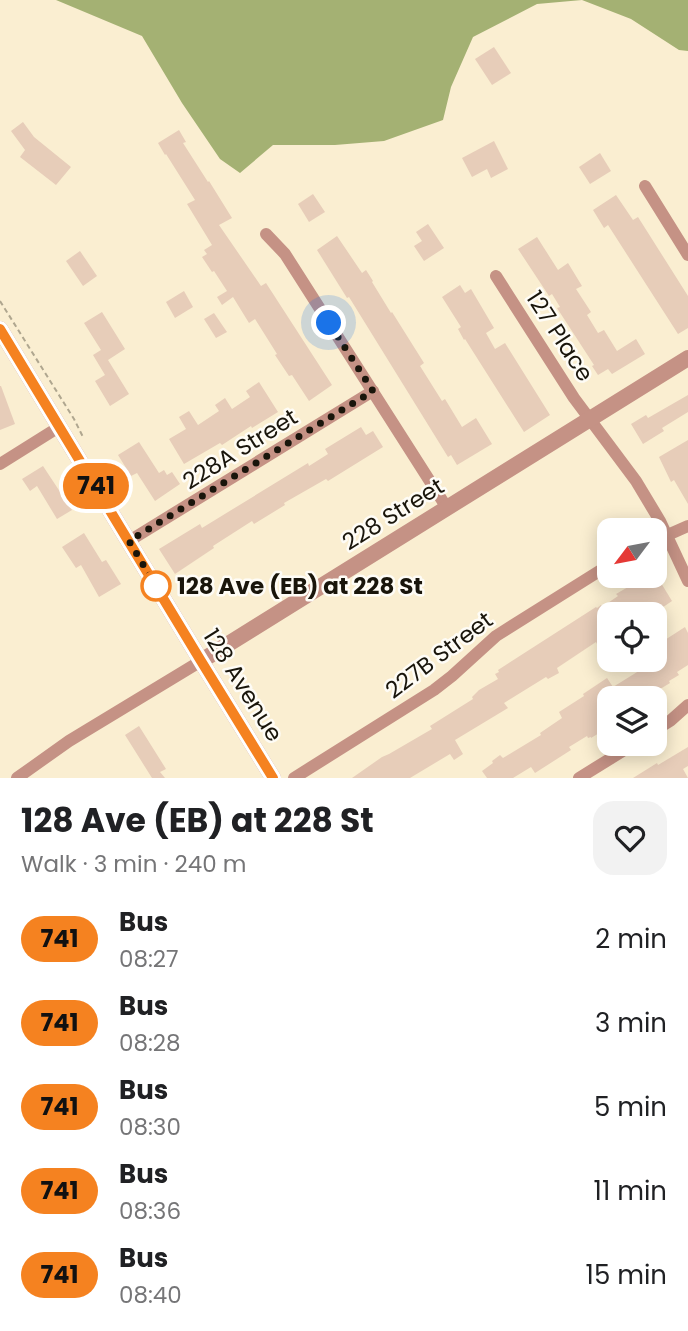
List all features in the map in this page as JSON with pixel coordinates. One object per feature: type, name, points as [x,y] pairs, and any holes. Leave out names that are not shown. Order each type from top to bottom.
[{"type":"street","points":[[645,186],[688,254]]},
{"type":"street","points":[[267,234],[285,254],[447,508]]},
{"type":"street","name":"127 Place","points":[[496,276],[574,398],[636,481],[659,518]]},
{"type":"street","name":"128 Avenue","points":[[0,329],[273,778]]},
{"type":"street","name":"228 Street","points":[[17,778],[69,741],[688,358]]},
{"type":"street","name":"228A Street","points":[[129,541],[373,391]]},
{"type":"street","points":[[0,464],[59,427]]},
{"type":"street","points":[[667,535],[688,526]]},
{"type":"street","name":"127 Place","points":[[667,549],[688,581]]},
{"type":"street","name":"227B Street","points":[[294,778],[435,690],[496,636],[597,573]]},
{"type":"street","points":[[667,723],[688,705]]},
{"type":"street","points":[[579,778],[615,756]]},
{"type":"green space","points":[[56,0],[582,0],[537,4],[473,37],[451,87],[443,120],[384,141],[335,145],[273,145],[240,173],[220,159],[182,103],[142,36]]},
{"type":"green space","points":[[582,0],[688,0],[688,51],[679,50],[631,19]]},
{"type":"building","points":[[494,47],[511,73],[492,85],[475,59]]},
{"type":"building","points":[[23,122],[34,137],[71,167],[56,185],[20,157],[25,150],[11,131]]},
{"type":"building","points":[[179,130],[186,142],[183,143],[232,218],[219,225],[261,286],[266,283],[332,385],[309,401],[275,355],[277,354],[255,319],[249,323],[233,297],[222,305],[217,297],[227,291],[202,257],[207,254],[204,250],[212,245],[187,204],[195,200],[158,143]]},
{"type":"building","points":[[494,141],[508,169],[491,178],[487,169],[472,177],[462,158]]},
{"type":"building","points":[[600,153],[611,171],[590,184],[579,167]]},
{"type":"building","points":[[313,194],[325,212],[309,222],[298,204]]},
{"type":"building","points":[[616,195],[633,220],[638,217],[688,296],[688,328],[678,334],[608,225],[604,228],[593,210]]},
{"type":"building","points":[[428,224],[444,248],[424,261],[414,246],[422,241],[416,232]]},
{"type":"building","points":[[337,236],[362,273],[366,270],[373,281],[424,363],[420,366],[442,401],[445,399],[462,427],[476,418],[492,444],[457,465],[451,455],[448,457],[317,250]]},
{"type":"building","points":[[537,237],[558,270],[568,263],[582,286],[576,289],[591,312],[587,315],[598,333],[604,330],[617,351],[636,339],[645,354],[612,374],[608,369],[598,375],[557,308],[560,307],[552,294],[549,296],[518,249]]},
{"type":"building","points":[[80,251],[97,276],[83,286],[66,261]]},
{"type":"building","points":[[460,285],[465,293],[471,289],[494,328],[486,333],[495,349],[505,343],[550,415],[524,432],[464,340],[458,329],[461,327],[442,297]]},
{"type":"building","points":[[184,291],[193,307],[175,318],[166,302]]},
{"type":"building","points":[[102,312],[125,349],[108,360],[129,394],[110,406],[95,381],[105,375],[93,355],[101,350],[84,323]]},
{"type":"building","points":[[214,313],[227,332],[216,338],[204,319]]},
{"type":"building","points":[[259,382],[278,412],[184,464],[169,439],[186,429],[179,417],[189,411],[198,425],[219,411],[215,405],[225,398],[232,409],[250,397],[246,391]]},
{"type":"building","points":[[0,386],[15,424],[0,430]]},
{"type":"building","points":[[688,395],[688,412],[643,444],[631,424],[646,415],[648,418]]},
{"type":"building","points":[[361,427],[366,435],[373,431],[383,447],[328,481],[326,479],[284,503],[285,505],[254,524],[252,521],[175,574],[159,549],[200,524],[202,528],[308,463],[309,466],[328,454],[325,449]]},
{"type":"building","points":[[688,440],[688,504],[674,480],[671,482],[659,457]]},
{"type":"building","points":[[139,442],[159,473],[164,470],[167,475],[172,472],[180,484],[155,501],[137,473],[131,476],[118,455]]},
{"type":"building","points":[[43,466],[72,510],[57,519],[37,486],[30,491],[22,479]]},
{"type":"building","points":[[84,533],[102,562],[106,560],[121,584],[99,597],[81,565],[76,568],[62,547]]},
{"type":"building","points":[[626,588],[664,588],[672,601],[667,604],[667,602],[609,602],[618,596],[616,594]]},
{"type":"building","points":[[596,607],[597,644],[596,642],[557,668],[559,673],[548,679],[546,677],[504,703],[508,708],[455,740],[463,754],[454,760],[450,754],[410,778],[352,778],[382,757],[432,729],[430,726],[473,699],[479,690],[498,679],[495,674],[498,670]]},
{"type":"building","points":[[685,627],[688,633],[688,665],[677,672],[679,675],[665,686],[615,686],[637,672],[667,672],[667,639]]},
{"type":"building","points":[[607,678],[612,686],[597,686],[597,734],[591,738],[587,736],[569,747],[571,750],[535,773],[531,767],[513,778],[487,778],[482,771],[493,763],[492,761],[500,755],[503,758],[541,735],[540,733],[562,718],[559,712]]},
{"type":"building","points":[[139,726],[166,769],[160,772],[165,778],[152,778],[125,735]]},
{"type":"building","points":[[688,747],[688,766],[683,769],[688,778],[633,778],[657,763],[658,765]]},
{"type":"bus line","name":"741","points":[[0,329],[273,778]]},
{"type":"place","name":"128 Ave (EB) at 228 St","points":[[156,586]]},
{"type":"route","points":[[156,586],[129,541],[373,391],[329,323]]}]
